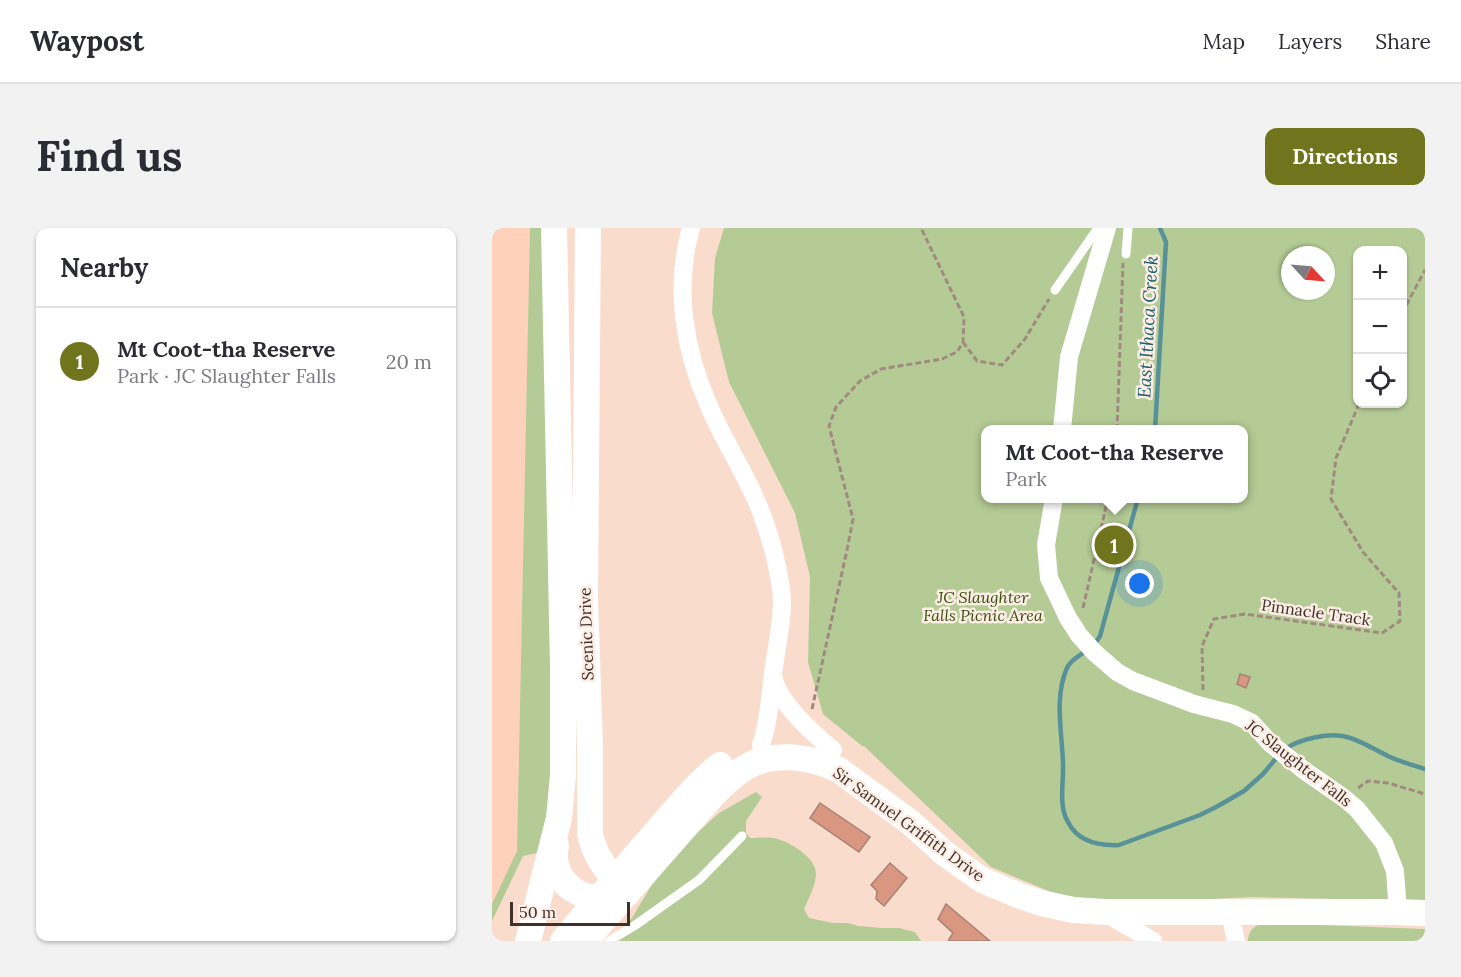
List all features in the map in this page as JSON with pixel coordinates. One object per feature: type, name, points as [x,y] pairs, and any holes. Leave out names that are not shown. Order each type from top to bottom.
[{"type":"main road","name":"Scenic Drive","points":[[554,228],[563,734],[562,796],[555,855],[558,870],[564,880],[575,891],[598,899]]},
{"type":"main road","name":"Scenic Drive","points":[[588,228],[585,600],[590,745],[590,833],[595,852],[621,887]]},
{"type":"main road","points":[[756,754],[782,741],[798,741],[833,750],[867,772],[911,823]]},
{"type":"main road","name":"Sir Samuel Griffith Drive","points":[[585,941],[621,887],[756,754],[765,760],[793,758],[826,764],[847,775],[911,823],[944,853],[982,880],[1041,903],[1073,910],[1105,912],[1425,913]]},
{"type":"main road","name":"Scenic Drive","points":[[528,941],[559,818]]},
{"type":"main road","points":[[563,941],[598,899],[621,887]]},
{"type":"street","points":[[691,228],[682,287],[688,346],[709,406],[761,511],[770,539],[782,598],[768,709],[756,754]]},
{"type":"street","points":[[1062,425],[1069,357],[1107,228]]},
{"type":"street","name":"JC Slaughter Falls","points":[[1053,503],[1046,545],[1049,579],[1077,632],[1094,652],[1117,672],[1133,681],[1204,708],[1233,714],[1252,723],[1271,744],[1357,808],[1384,843],[1395,871],[1398,912]]},
{"type":"street","name":"Sir Samuel Griffith Drive","points":[[773,673],[775,686],[786,702],[833,750]]},
{"type":"street","points":[[1105,912],[1153,941]]},
{"type":"street","points":[[1230,913],[1236,941]]},
{"type":"lane","points":[[1055,290],[1098,228]]},
{"type":"lane","points":[[1126,254],[1128,228]]},
{"type":"lane","points":[[609,941],[699,880],[742,836]]},
{"type":"path","points":[[810,715],[853,519],[829,426],[837,407],[860,381],[881,369],[942,359],[957,352],[963,342],[964,317],[921,228]]},
{"type":"path","points":[[1117,425],[1123,273],[1126,254]]},
{"type":"path","points":[[1407,304],[1425,270]]},
{"type":"path","points":[[963,342],[978,361],[1002,365],[1025,339],[1043,306],[1055,290]]},
{"type":"path","name":"Pinnacle Track","points":[[1204,708],[1202,646],[1214,619],[1245,614],[1382,633],[1400,621],[1400,593],[1363,552],[1330,499],[1336,458],[1357,408]]},
{"type":"path","points":[[1077,632],[1107,503]]},
{"type":"path","points":[[1344,798],[1368,781],[1388,783],[1425,794]]},
{"type":"shaded area","points":[[492,228],[530,228],[517,851],[492,904]]},
{"type":"green space","points":[[530,228],[544,228],[551,800],[542,852],[523,856],[492,921],[492,904],[517,851]]},
{"type":"green space","name":"JC Slaughter Falls Picnic Area","points":[[724,228],[1425,228],[1425,901],[1251,897],[1115,904],[1056,894],[991,867],[865,747],[823,714],[808,662],[810,577],[795,513],[729,382],[712,313],[715,258]]},
{"type":"green space","points":[[756,792],[762,797],[746,821],[746,833],[750,838],[774,838],[786,842],[800,850],[811,861],[816,878],[804,909],[809,918],[858,926],[899,928],[915,932],[921,941],[613,941],[632,918],[666,861],[719,813]]},
{"type":"green space","points":[[1269,923],[1425,929],[1425,941],[1248,941],[1254,927]]},
{"type":"building","points":[[1240,674],[1250,677],[1246,688],[1237,684]]},
{"type":"building","points":[[820,803],[870,837],[859,852],[810,818]]},
{"type":"building","points":[[890,863],[907,878],[884,906],[876,899],[877,891],[871,885]]},
{"type":"building","points":[[946,904],[990,941],[948,941],[953,933],[938,919]]},
{"type":"waterway","name":"East Ithaca Creek","points":[[1155,425],[1166,242],[1160,228]]},
{"type":"waterway","name":"East Ithaca Creek","points":[[1094,645],[1100,636],[1137,503]]},
{"type":"waterway","name":"East Ithaca Creek","points":[[1087,650],[1068,665],[1063,679],[1060,703],[1063,809],[1072,829],[1083,838],[1104,845],[1119,845],[1200,815],[1244,791],[1278,756]]},
{"type":"waterway","name":"East Ithaca Creek","points":[[1284,750],[1306,740],[1323,736],[1340,736],[1358,741],[1394,759],[1425,769]]},
{"type":"place","name":"Mt Coot-tha Reserve","points":[[1114,545]]}]
